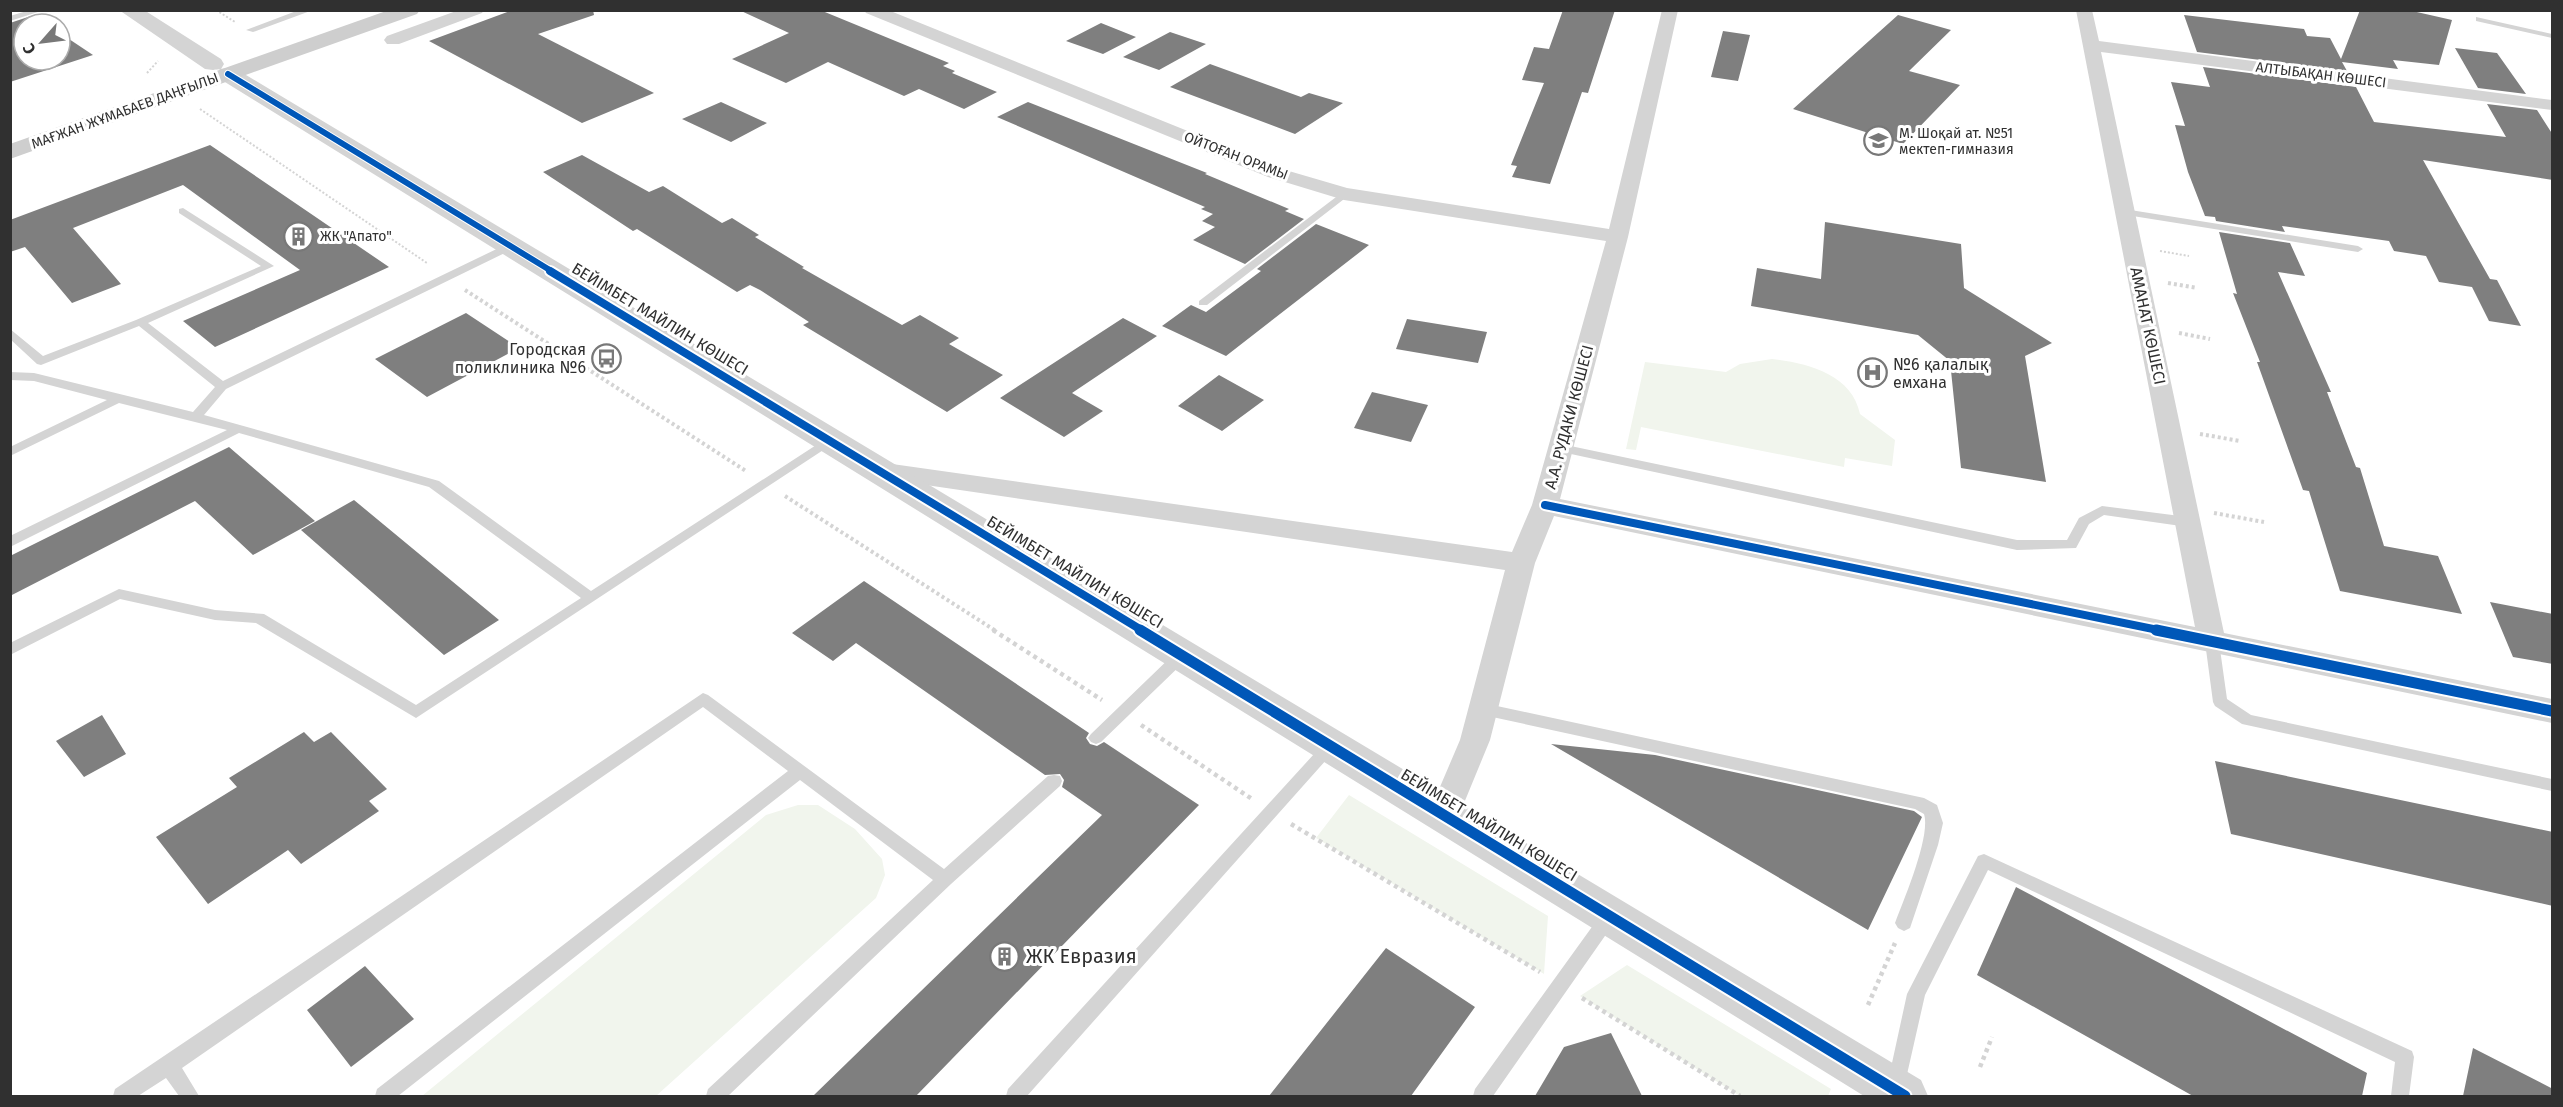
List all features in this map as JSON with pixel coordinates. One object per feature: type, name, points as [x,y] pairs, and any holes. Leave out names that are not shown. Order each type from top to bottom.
[{"type":"main road","name":"МАҒЖАН ЖҰМАБАЕВ ДАҢҒЫЛЫ","points":[[10,152],[368,10]]},
{"type":"main road","name":"МАҒЖАН ЖҰМАБАЕВ ДАҢҒЫЛЫ","points":[[10,135],[410,10]]},
{"type":"street","name":"БЕЙІМБЕТ МАЙЛИН КӨШЕСІ","points":[[129,10],[221,69],[1898,1094]]},
{"type":"street","points":[[393,40],[476,10]]},
{"type":"street","name":"ОЙТОҒАН ОРАМЫ","points":[[872,10],[1275,173],[1344,194],[1618,237]]},
{"type":"street","name":"А.А. РУДАКИ КӨШЕСІ","points":[[1444,815],[1475,740],[1521,563],[1545,505],[1618,237],[1670,10]]},
{"type":"street","name":"АМАНАТ КӨШЕСІ","points":[[2084,10],[2212,642]]},
{"type":"street","name":"АЛТЫБАҚАН КӨШЕСІ","points":[[2090,45],[2553,105]]},
{"type":"street","points":[[878,470],[1521,563]]},
{"type":"street","points":[[1545,505],[2553,711]]},
{"type":"lane","points":[[10,19],[40,10]]},
{"type":"lane","points":[[250,30],[309,10]]},
{"type":"lane","points":[[2480,19],[2553,36]]},
{"type":"lane","points":[[1203,303],[1344,194]]},
{"type":"lane","points":[[10,332],[41,361],[140,322],[269,266],[183,211]]},
{"type":"lane","points":[[2124,212],[2358,249]]},
{"type":"lane","points":[[196,417],[222,386],[511,246]]},
{"type":"lane","points":[[140,322],[222,386]]},
{"type":"lane","points":[[10,376],[34,377],[196,417],[434,484],[591,598]]},
{"type":"lane","points":[[10,452],[118,399]]},
{"type":"lane","points":[[10,542],[236,430]]},
{"type":"lane","points":[[10,650],[119,594],[215,615],[260,618],[416,712],[831,441]]},
{"type":"lane","points":[[1561,448],[2017,544],[2071,545],[2084,521],[2102,510],[2186,515]]},
{"type":"lane","points":[[2212,642],[2220,702],[2247,720],[2553,785]]},
{"type":"lane","points":[[1096,738],[1182,655]]},
{"type":"lane","points":[[122,1096],[170,1066],[703,699],[945,879]]},
{"type":"lane","points":[[1483,710],[1918,803],[1931,810],[1935,823],[1904,924]]},
{"type":"lane","points":[[1015,1096],[1330,746]]},
{"type":"lane","points":[[384,1096],[800,771]]},
{"type":"lane","points":[[715,1096],[945,879],[1054,781]]},
{"type":"lane","points":[[1898,1094],[1916,994],[1984,861],[2405,1058],[2400,1096]]},
{"type":"lane","points":[[1482,1096],[1609,916]]},
{"type":"lane","points":[[170,1066],[190,1096]]},
{"type":"path","points":[[147,73],[158,61]]},
{"type":"path","points":[[195,105],[477,298],[1123,713],[1271,812],[1561,984],[1740,1096]]},
{"type":"path","points":[[2169,429],[2240,441]]},
{"type":"path","points":[[2186,515],[2264,522]]},
{"type":"path","points":[[1868,1005],[1904,924]]},
{"type":"path","points":[[1980,1067],[1992,1037]]},
{"type":"shaded area","points":[[1772,359],[1813,368],[1838,380],[1848,389],[1860,414],[1895,440],[1892,466],[1845,458],[1844,467],[1641,427],[1636,450],[1626,449],[1645,362],[1726,372],[1740,364]]},
{"type":"shaded area","points":[[1349,795],[1548,916],[1544,974],[1316,838]]},
{"type":"shaded area","points":[[798,805],[818,805],[855,829],[882,859],[885,875],[876,898],[656,1096],[422,1096],[766,815]]},
{"type":"shaded area","points":[[1627,965],[1831,1089],[1828,1096],[1740,1096],[1580,996]]},
{"type":"building","points":[[513,10],[593,10],[594,15],[538,34],[654,93],[582,123],[429,41]]},
{"type":"building","points":[[739,10],[820,10],[949,63],[943,66],[955,71],[952,73],[997,92],[964,109],[919,89],[904,96],[828,62],[786,83],[732,59],[789,33]]},
{"type":"building","points":[[1563,10],[1615,10],[1588,93],[1582,92],[1550,184],[1512,177],[1517,166],[1511,165],[1544,83],[1522,80],[1534,47],[1549,49]]},
{"type":"building","points":[[2360,10],[2408,10],[2452,20],[2439,65],[2393,60],[2398,69],[2342,62],[2347,71],[2197,52],[2184,15],[2304,29],[2307,36],[2330,38],[2341,59]]},
{"type":"building","points":[[1898,15],[1951,30],[1909,71],[1960,85],[1903,144],[1793,109]]},
{"type":"building","points":[[12,22],[12,72],[41,72],[10,82],[10,23]]},
{"type":"building","points":[[1101,23],[1136,37],[1103,54],[1066,41]]},
{"type":"building","points":[[1723,31],[1750,35],[1738,81],[1711,77]]},
{"type":"building","points":[[1170,32],[1206,44],[1159,70],[1123,57]]},
{"type":"building","points":[[72,41],[93,55],[72,62]]},
{"type":"building","points":[[2455,48],[2497,53],[2526,94],[2478,88]]},
{"type":"building","points":[[1210,64],[1301,97],[1309,93],[1343,103],[1295,134],[1170,87]]},
{"type":"building","points":[[2203,67],[2356,87],[2374,122],[2506,137],[2487,104],[2537,110],[2553,135],[2553,180],[2423,160],[2490,279],[2497,280],[2521,326],[2489,321],[2472,287],[2439,282],[2426,256],[2394,251],[2389,241],[2282,226],[2285,232],[2216,221],[2215,217],[2205,216],[2188,172],[2175,125],[2185,126],[2171,82],[2210,87]]},
{"type":"building","points":[[721,102],[767,123],[731,142],[682,119]]},
{"type":"building","points":[[1028,102],[1207,173],[1205,174],[1289,209],[1285,211],[1304,219],[1245,264],[1193,240],[1215,227],[1202,221],[1213,214],[1201,209],[1205,207],[997,117]]},
{"type":"building","name":"ЖК \"Апато\"","points":[[210,145],[389,267],[215,347],[183,321],[300,270],[183,185],[73,228],[121,284],[72,303],[25,247],[10,252],[10,220]]},
{"type":"building","points":[[582,155],[649,192],[663,186],[722,223],[732,218],[759,235],[755,237],[804,267],[802,268],[902,325],[920,315],[959,338],[949,344],[1003,375],[947,412],[803,325],[809,322],[760,290],[750,285],[737,292],[637,229],[633,231],[543,172]]},
{"type":"building","points":[[1825,222],[1961,244],[1964,288],[2052,343],[2025,356],[2046,482],[1961,468],[1950,361],[1918,335],[1751,306],[1757,268],[1821,279]]},
{"type":"building","points":[[1316,224],[1369,245],[1226,356],[1162,326],[1191,305],[1206,312],[1261,271],[1257,269]]},
{"type":"building","points":[[2219,232],[2290,243],[2305,276],[2278,272],[2331,392],[2327,392],[2356,467],[2360,468],[2384,546],[2438,556],[2462,614],[2340,591],[2309,491],[2303,490],[2257,362],[2260,362],[2233,293],[2237,294]]},
{"type":"building","points":[[466,313],[519,348],[427,397],[375,359]]},
{"type":"building","points":[[1123,318],[1157,336],[1072,393],[1103,411],[1064,437],[1000,398]]},
{"type":"building","points":[[1407,319],[1487,332],[1478,363],[1396,349]]},
{"type":"building","points":[[1219,375],[1264,400],[1222,431],[1178,406]]},
{"type":"building","points":[[1372,392],[1428,405],[1411,442],[1354,428]]},
{"type":"building","points":[[229,447],[315,521],[253,555],[195,501],[10,596],[10,556]]},
{"type":"building","points":[[354,500],[499,620],[444,655],[301,530]]},
{"type":"building","name":"ЖК Евразия","points":[[864,581],[1089,733],[1086,738],[1090,744],[1097,746],[1104,742],[1199,805],[916,1096],[813,1096],[1102,815],[1062,787],[1064,780],[1060,774],[1045,775],[856,643],[833,661],[792,633]]},
{"type":"building","points":[[2490,602],[2553,614],[2553,664],[2513,657]]},
{"type":"building","points":[[102,715],[126,754],[84,777],[56,741]]},
{"type":"building","points":[[304,732],[314,742],[331,732],[387,789],[369,801],[379,811],[301,864],[288,850],[208,904],[156,837],[237,787],[229,778]]},
{"type":"building","points":[[1551,744],[1655,755],[1914,811],[1922,817],[1868,930]]},
{"type":"building","points":[[2215,761],[2553,832],[2553,906],[2231,834]]},
{"type":"building","points":[[2016,887],[2367,1073],[2362,1096],[2193,1096],[1977,975]]},
{"type":"building","points":[[1386,948],[1475,1007],[1411,1096],[1269,1096]]},
{"type":"building","points":[[365,966],[414,1019],[351,1067],[307,1010]]},
{"type":"building","points":[[1611,1033],[1642,1096],[1535,1096],[1564,1047]]},
{"type":"building","points":[[2473,1048],[2553,1089],[2553,1096],[2463,1096]]},
{"type":"cycle path","points":[[228,74],[1905,1096]]},
{"type":"cycle path","points":[[1545,505],[2552,711]]},
{"type":"place","name":"М. Шоқай ат. №51 мектеп-гимназия","points":[[1878,141]]},
{"type":"place","name":"ЖК \"Апато\"","points":[[299,236]]},
{"type":"place","name":"Городская поликлиника №6","points":[[607,358]]},
{"type":"place","name":"№6 қалалық емхана","points":[[1872,373]]},
{"type":"place","name":"ЖК Евразия","points":[[1005,956]]}]
